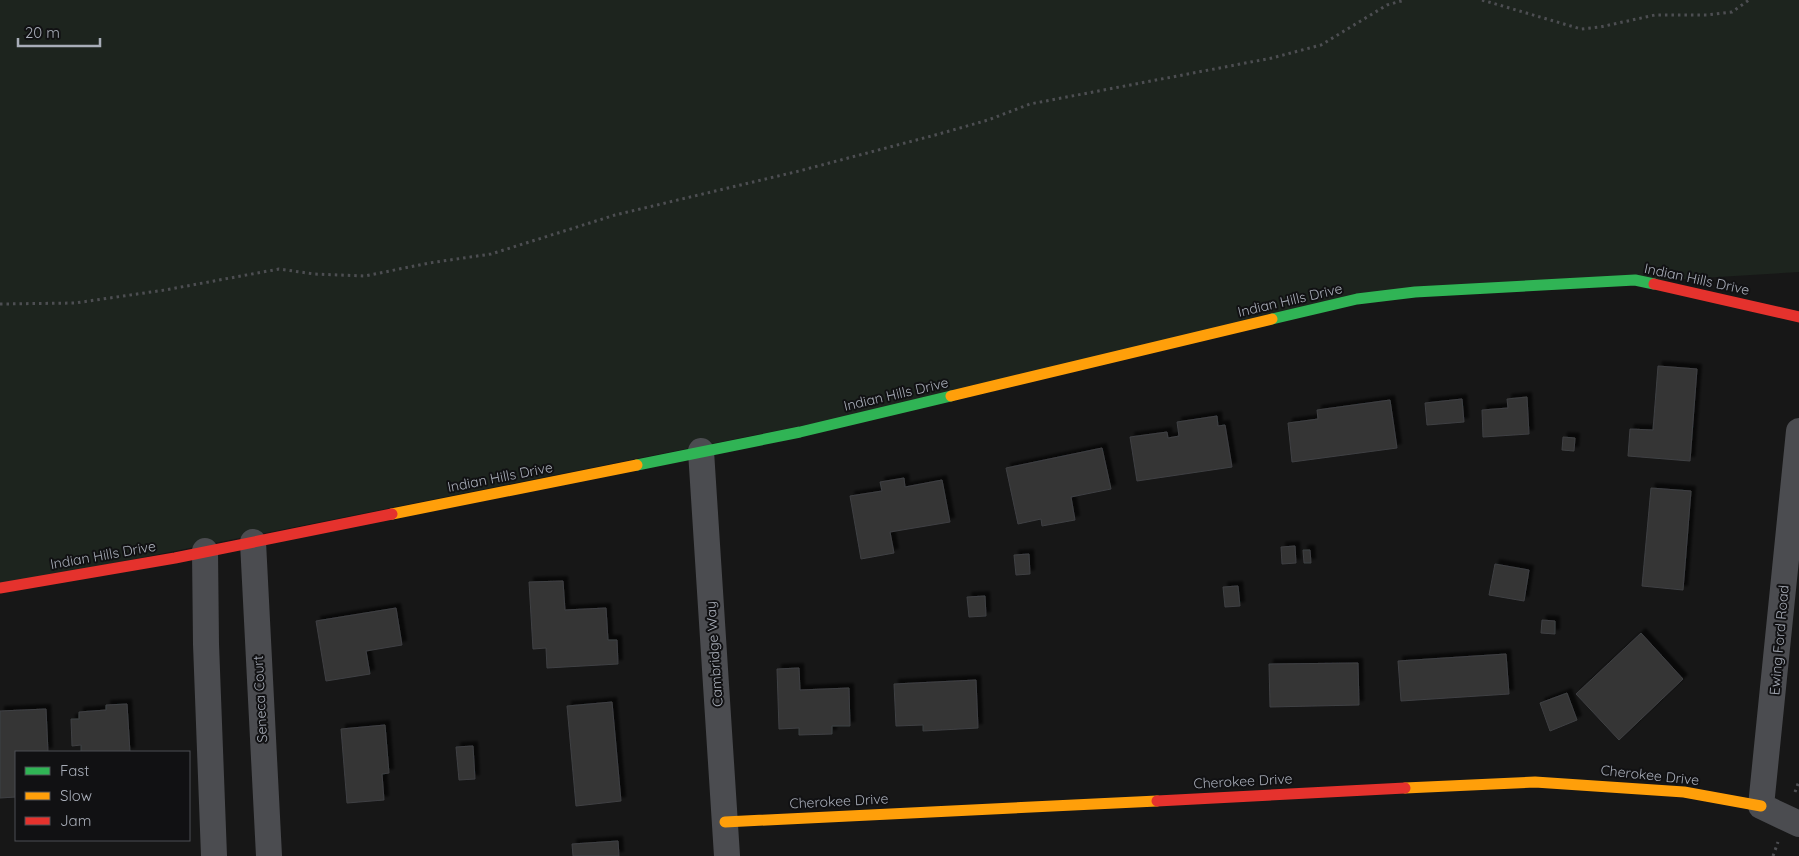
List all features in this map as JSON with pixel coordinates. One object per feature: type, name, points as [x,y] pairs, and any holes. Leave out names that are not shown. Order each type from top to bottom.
[{"type":"street","name":"Indian Hills Drive","points":[[0,588],[253,542],[818,428],[1357,299],[1416,292],[1635,280],[1799,316]]},
{"type":"street","name":"Ewing Ford Road","points":[[1762,806],[1799,431]]},
{"type":"street","name":"Cambridge Way","points":[[701,451],[727,856]]},
{"type":"street","name":"Seneca Court","points":[[253,542],[269,856]]},
{"type":"street","points":[[205,551],[206,644],[214,856]]},
{"type":"street","name":"Cherokee Drive","points":[[725,822],[1535,782],[1684,792],[1762,806]]},
{"type":"street","points":[[1762,806],[1799,824]]},
{"type":"path","points":[[0,304],[75,304],[279,269],[314,274],[366,276],[429,263],[491,254],[616,215],[799,171],[939,134],[988,120],[1030,104],[1272,58],[1321,45],[1387,5],[1405,0]]},
{"type":"path","points":[[1482,0],[1581,29],[1600,27],[1655,15],[1707,15],[1732,12],[1749,0]]},
{"type":"shaded area","points":[[0,0],[1799,0],[1799,272],[1357,299],[956,395],[0,586]]},
{"type":"building","points":[[1658,366],[1697,369],[1690,461],[1628,456],[1630,429],[1653,430]]},
{"type":"building","points":[[1527,397],[1529,434],[1483,437],[1482,410],[1508,408],[1507,399]]},
{"type":"building","points":[[1462,399],[1464,422],[1427,425],[1425,403]]},
{"type":"building","points":[[1390,400],[1397,448],[1292,462],[1288,423],[1318,419],[1317,410]]},
{"type":"building","points":[[1217,416],[1218,426],[1225,425],[1232,467],[1137,481],[1130,437],[1167,432],[1168,438],[1179,436],[1177,422]]},
{"type":"building","points":[[1563,437],[1575,438],[1574,451],[1562,450]]},
{"type":"building","points":[[1102,448],[1111,489],[1071,497],[1075,520],[1042,526],[1041,519],[1018,524],[1006,468]]},
{"type":"building","points":[[904,478],[905,487],[942,480],[950,522],[890,532],[894,553],[861,559],[850,496],[882,491],[880,482]]},
{"type":"building","points":[[1651,488],[1691,491],[1683,590],[1642,586]]},
{"type":"building","points":[[1295,546],[1296,563],[1282,564],[1281,547]]},
{"type":"building","points":[[1303,550],[1310,550],[1311,563],[1304,563]]},
{"type":"building","points":[[1029,554],[1030,574],[1016,575],[1014,555]]},
{"type":"building","points":[[1495,564],[1529,570],[1524,601],[1489,595]]},
{"type":"building","points":[[563,581],[565,610],[606,608],[608,640],[617,640],[618,664],[547,668],[546,648],[533,649],[529,582]]},
{"type":"building","points":[[1238,586],[1240,606],[1225,607],[1223,587]]},
{"type":"building","points":[[985,596],[986,616],[969,617],[967,597]]},
{"type":"building","points":[[396,608],[402,645],[366,651],[370,674],[326,681],[316,621]]},
{"type":"building","points":[[1542,620],[1555,621],[1555,634],[1541,633]]},
{"type":"building","points":[[1641,633],[1683,679],[1619,740],[1576,694]]},
{"type":"building","points":[[1506,654],[1509,694],[1401,701],[1398,661]]},
{"type":"building","points":[[1358,663],[1359,705],[1270,707],[1269,664]]},
{"type":"building","points":[[799,668],[800,690],[849,688],[850,726],[832,726],[832,734],[799,735],[799,728],[779,729],[777,669]]},
{"type":"building","points":[[976,680],[978,728],[923,731],[923,725],[896,726],[894,684]]},
{"type":"building","points":[[1567,693],[1577,720],[1550,731],[1540,703]]},
{"type":"building","points":[[612,702],[621,801],[576,806],[567,706]]},
{"type":"building","points":[[127,704],[130,751],[81,751],[81,745],[72,746],[71,719],[79,719],[79,712],[106,710],[106,705]]},
{"type":"building","points":[[46,709],[48,751],[15,751],[15,797],[0,798],[0,711]]},
{"type":"building","points":[[385,725],[389,773],[382,774],[384,800],[347,803],[341,729]]},
{"type":"building","points":[[473,746],[475,779],[459,780],[456,747]]},
{"type":"building","points":[[618,841],[619,856],[573,856],[572,844]]},
{"type":"traffic: fast","points":[[1272,319],[1357,299],[1415,292],[1635,280],[1654,284]]},
{"type":"traffic: fast","points":[[637,465],[800,432],[951,396]]},
{"type":"traffic: slow","points":[[951,396],[1272,319]]},
{"type":"traffic: slow","points":[[392,514],[637,465]]},
{"type":"traffic: slow","points":[[1405,788],[1535,782],[1684,792],[1761,806]]},
{"type":"traffic: slow","points":[[725,822],[1157,801]]},
{"type":"traffic: jam","points":[[1654,284],[1799,317]]},
{"type":"traffic: jam","points":[[0,588],[175,558],[392,514]]},
{"type":"traffic: jam","points":[[1157,801],[1405,788]]}]
